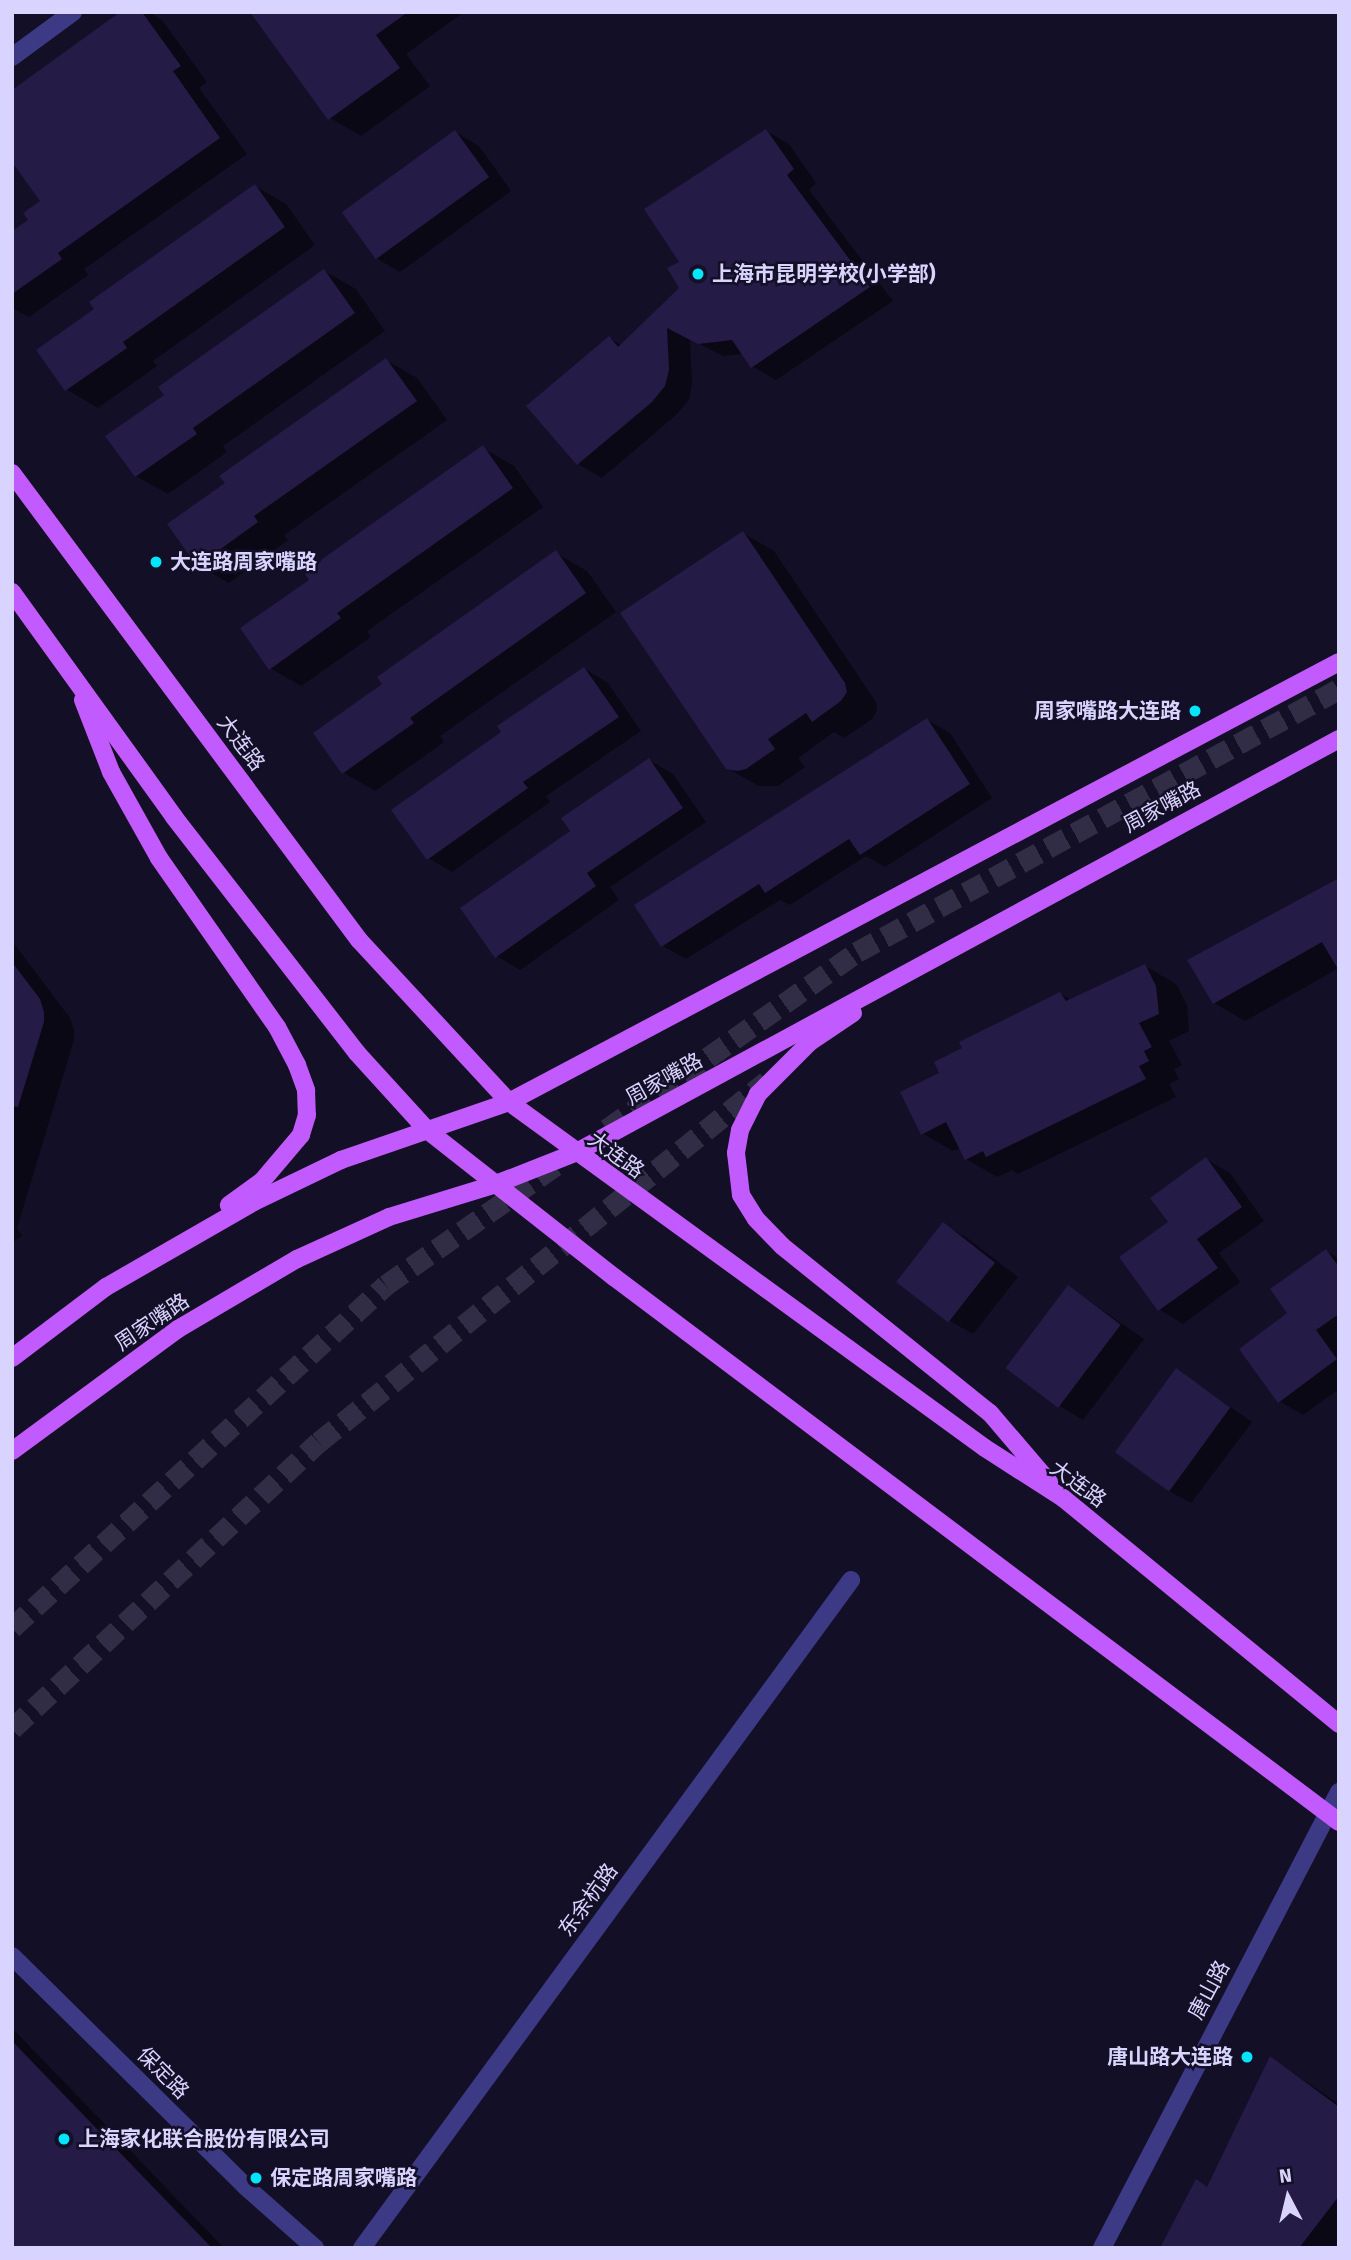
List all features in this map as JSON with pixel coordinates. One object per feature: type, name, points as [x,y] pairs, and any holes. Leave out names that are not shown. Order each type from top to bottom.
[{"type":"main road","name":"大连路","points":[[12,473],[359,940],[509,1102],[575,1153],[985,1448],[1063,1498],[1339,1724]]},
{"type":"main road","points":[[12,592],[174,817],[357,1053],[427,1130],[959,1538],[1334,1818]]},
{"type":"main road","name":"周家嘴路","points":[[12,1358],[106,1287],[254,1202],[341,1160],[509,1102],[1339,662]]},
{"type":"main road","points":[[78,683],[111,772],[159,858],[277,1027],[297,1065],[306,1090],[307,1115],[301,1135],[284,1156],[262,1181],[162,1254]]},
{"type":"main road","name":"周家嘴路","points":[[12,1451],[178,1329],[297,1259],[389,1217],[496,1184],[575,1153],[1339,739]]},
{"type":"main road","points":[[931,959],[810,1042],[758,1094],[740,1130],[736,1153],[741,1195],[756,1219],[782,1246],[990,1413],[1063,1498]]},
{"type":"street","points":[[12,57],[73,12]]},
{"type":"street","name":"东余杭路","points":[[362,2248],[851,1580]]},
{"type":"street","name":"唐山路","points":[[1102,2248],[1334,1818],[1339,1792]]},
{"type":"street","name":"保定路","points":[[12,1956],[245,2186],[315,2248]]},
{"type":"building","points":[[120,12],[142,12],[181,66],[173,71],[220,138],[58,253],[62,259],[12,294],[12,231],[28,220],[23,213],[40,201],[12,162],[12,90]]},
{"type":"building","points":[[250,12],[408,12],[376,35],[400,68],[328,120]]},
{"type":"building","points":[[766,129],[794,169],[787,175],[870,287],[751,368],[732,340],[698,344],[667,328],[669,370],[665,386],[652,402],[577,465],[526,406],[609,336],[618,347],[679,288],[667,268],[679,262],[644,209]]},
{"type":"building","points":[[455,130],[489,177],[376,259],[342,212]]},
{"type":"building","points":[[255,184],[285,227],[123,342],[127,348],[65,391],[36,350],[94,309],[89,302]]},
{"type":"building","points":[[324,269],[355,313],[193,428],[197,434],[135,477],[105,436],[164,395],[158,387]]},
{"type":"building","points":[[386,358],[417,401],[254,516],[258,522],[197,566],[167,524],[225,483],[219,476]]},
{"type":"building","points":[[483,445],[513,488],[337,613],[341,618],[269,670],[240,628],[309,580],[304,572]]},
{"type":"building","points":[[743,531],[845,683],[847,692],[841,701],[812,722],[806,713],[768,739],[775,749],[746,769],[737,771],[726,769],[620,613]]},
{"type":"building","points":[[556,550],[586,593],[410,718],[414,723],[342,774],[313,733],[382,684],[377,677]]},
{"type":"building","points":[[584,667],[619,717],[523,782],[528,788],[427,860],[391,810],[501,732],[497,726]]},
{"type":"building","points":[[927,718],[970,784],[860,855],[849,839],[765,893],[759,884],[661,947],[634,905]]},
{"type":"building","points":[[649,758],[683,808],[587,873],[596,886],[495,958],[460,908],[570,831],[561,818]]},
{"type":"building","points":[[1339,878],[1339,971],[1322,942],[1213,1004],[1187,960]]},
{"type":"building","points":[[12,962],[40,999],[44,1012],[44,1022],[18,1107],[12,1106]]},
{"type":"building","points":[[1145,964],[1156,986],[1159,1014],[1139,1023],[1152,1047],[1144,1051],[1149,1061],[1139,1066],[1146,1079],[986,1157],[983,1151],[965,1160],[946,1122],[921,1135],[900,1092],[939,1073],[934,1062],[962,1048],[959,1042],[1060,992],[1066,1001]]},
{"type":"building","points":[[1206,1157],[1242,1207],[1197,1239],[1218,1268],[1158,1311],[1119,1257],[1168,1222],[1150,1198]]},
{"type":"building","points":[[943,1222],[995,1263],[948,1323],[896,1282]]},
{"type":"building","points":[[1326,1249],[1339,1267],[1339,1314],[1316,1330],[1337,1359],[1278,1403],[1239,1349],[1287,1313],[1270,1289]]},
{"type":"building","points":[[1068,1285],[1121,1325],[1058,1408],[1005,1368]]},
{"type":"building","points":[[1176,1368],[1230,1407],[1169,1492],[1115,1452]]},
{"type":"building","name":"上海家化联合股份有限公司","points":[[12,2041],[212,2248],[12,2248]]},
{"type":"building","points":[[1270,2056],[1339,2107],[1339,2196],[1299,2248],[1160,2248],[1196,2179],[1207,2187]]},
{"type":"tunnel","points":[[607,1129],[857,952],[1339,689]]},
{"type":"tunnel","points":[[12,1729],[319,1442],[767,1081]]},
{"type":"tunnel","points":[[12,1628],[386,1285],[563,1160]]},
{"type":"place","name":"上海市昆明学校(小学部)","points":[[698,274]]},
{"type":"place","name":"大连路周家嘴路","points":[[156,562]]},
{"type":"place","name":"周家嘴路大连路","points":[[1195,711]]},
{"type":"place","name":"唐山路大连路","points":[[1247,2057]]},
{"type":"place","name":"上海家化联合股份有限公司","points":[[64,2139]]},
{"type":"place","name":"保定路周家嘴路","points":[[256,2178]]}]
